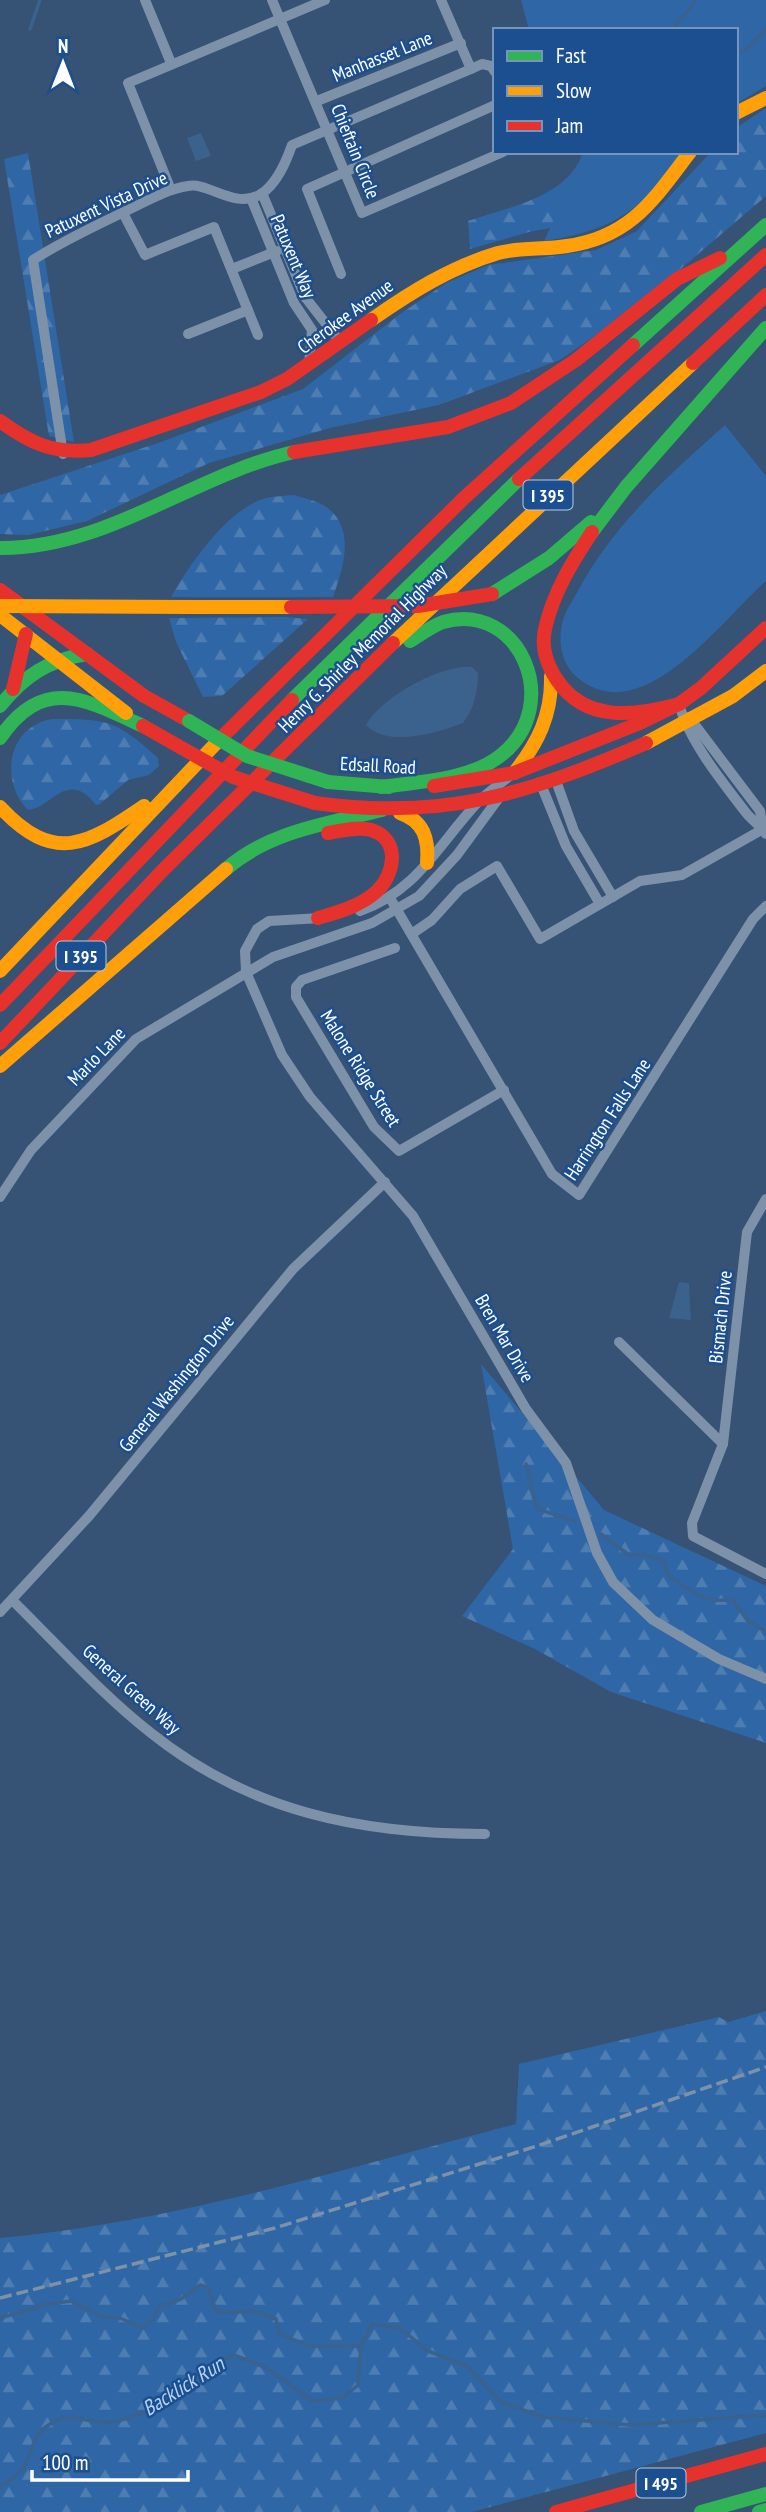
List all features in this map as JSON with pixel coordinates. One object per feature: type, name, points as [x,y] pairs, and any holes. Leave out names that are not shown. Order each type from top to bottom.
[{"type":"main road","points":[[738,112],[766,98]]},
{"type":"main road","name":"Cherokee Avenue","points":[[0,421],[32,444],[64,454],[91,450],[261,392],[309,366],[407,295],[460,266],[501,252],[569,246],[610,234],[644,211],[688,154]]},
{"type":"main road","name":"Henry G. Shirley Memorial Highway","points":[[0,971],[163,796],[464,498],[766,225]]},
{"type":"main road","points":[[0,548],[30,550],[67,543],[203,481],[261,460],[298,451],[416,436],[452,428],[486,416],[557,374],[679,278],[738,248]]},
{"type":"main road","points":[[0,1005],[160,834],[409,583],[766,254]]},
{"type":"main road","name":"Henry G. Shirley Memorial Highway","points":[[0,1044],[163,870],[517,524],[766,296]]},
{"type":"main road","points":[[501,795],[514,773],[543,736],[550,717],[551,670],[544,635],[551,604],[571,563],[617,498],[766,328]]},
{"type":"main road","points":[[0,606],[291,607],[463,602],[492,594],[549,558],[617,498]]},
{"type":"main road","name":"Edsall Road","points":[[0,590],[144,696],[247,756],[328,782],[381,787],[465,783],[514,773],[618,733],[679,704],[725,667],[766,628]]},
{"type":"main road","points":[[0,615],[143,726]]},
{"type":"main road","points":[[337,701],[423,629],[439,621],[456,618],[489,625],[505,635],[523,656],[529,669],[533,699],[526,725],[508,750],[478,768],[416,783],[381,787]]},
{"type":"main road","points":[[13,689],[26,634]]},
{"type":"main road","points":[[0,706],[23,678],[55,658],[87,654]]},
{"type":"main road","points":[[551,670],[560,688],[580,705],[597,712],[640,715],[679,704]]},
{"type":"main road","points":[[0,1066],[82,997],[209,881],[243,854],[273,837],[387,811],[479,801],[555,778],[645,743],[688,722],[750,685],[766,671]]},
{"type":"main road","points":[[0,738],[8,722],[43,698],[61,697],[90,702],[143,726],[233,777],[316,803],[409,815],[426,832],[427,863]]},
{"type":"main road","points":[[0,807],[18,827],[44,843],[74,846],[107,832],[163,796]]},
{"type":"main road","points":[[209,881],[280,843],[359,828],[377,832],[385,838],[394,858],[387,880],[369,897],[354,906],[318,918]]},
{"type":"main road","name":"I 495","points":[[556,2512],[766,2454]]},
{"type":"main road","points":[[701,2512],[766,2494]]},
{"type":"main road","points":[[759,2512],[766,2510]]},
{"type":"street","points":[[145,0],[171,63]]},
{"type":"street","name":"Chieftain Circle","points":[[272,0],[317,101],[362,213],[498,154]]},
{"type":"street","points":[[171,190],[128,83],[325,0]]},
{"type":"street","points":[[441,0],[471,69]]},
{"type":"street","name":"Manhasset Lane","points":[[317,101],[461,43]]},
{"type":"street","points":[[251,198],[262,193],[285,166],[292,145],[482,64],[493,69]]},
{"type":"street","points":[[341,274],[307,189],[493,106]]},
{"type":"street","name":"Patuxent Vista Drive","points":[[64,454],[33,260],[73,234],[171,190],[192,185],[223,197],[251,198]]},
{"type":"street","name":"Patuxent Way","points":[[262,193],[294,303],[312,330],[309,366]]},
{"type":"street","name":"Patuxent Way","points":[[251,198],[305,297],[341,343]]},
{"type":"street","points":[[123,213],[145,255],[215,227],[258,335]]},
{"type":"street","points":[[232,269],[278,250]]},
{"type":"street","points":[[188,334],[248,310]]},
{"type":"street","points":[[413,933],[432,920],[460,889],[497,866],[540,939],[646,878],[668,879],[682,876],[765,832],[749,816],[679,704]]},
{"type":"street","points":[[501,795],[457,855],[419,896],[372,923],[294,948],[246,972],[247,944],[262,925],[286,918],[352,914],[390,898],[410,884],[479,801],[514,773]]},
{"type":"street","points":[[555,778],[571,824],[613,897]]},
{"type":"street","points":[[540,782],[561,836],[600,904]]},
{"type":"street","name":"Harrington Falls Lane","points":[[390,898],[413,933],[552,1174],[579,1195],[753,919],[766,905]]},
{"type":"street","name":"Malone Ridge Street","points":[[395,948],[302,980],[296,987],[296,997],[374,1126],[399,1151],[504,1090]]},
{"type":"street","name":"Bren Mar Drive","points":[[246,972],[271,1034],[292,1072],[413,1216],[526,1409],[566,1463],[597,1553],[613,1582],[653,1620],[719,1659],[766,1679]]},
{"type":"street","name":"Marlo Lane","points":[[0,1197],[32,1150],[128,1046],[246,972]]},
{"type":"street","name":"General Washington Drive","points":[[0,1612],[89,1516],[293,1269],[385,1181]]},
{"type":"street","name":"Bismach Drive","points":[[766,1199],[747,1232],[723,1444],[692,1523],[693,1536],[697,1540],[766,1574]]},
{"type":"street","points":[[619,1342],[723,1444]]},
{"type":"street","name":"General Green Way","points":[[12,1600],[117,1705],[151,1734],[194,1763],[239,1788],[297,1811],[358,1826],[409,1833],[485,1834]]},
{"type":"green space","points":[[521,0],[766,0],[766,86],[738,103],[738,28],[528,28]]},
{"type":"green space","points":[[766,108],[766,196],[635,308],[560,360],[439,405],[330,428],[209,463],[87,521],[28,535],[0,534],[0,495],[161,442],[303,389],[400,314],[446,283],[488,265],[596,250],[637,231],[709,154],[738,154],[738,127]]},
{"type":"green space","points":[[28,153],[74,442],[49,436],[4,159]]},
{"type":"green space","points":[[582,154],[667,154],[601,218],[529,232],[470,249],[468,221],[535,199],[564,180],[575,168]]},
{"type":"green space","points":[[584,154],[684,154],[655,189],[625,214],[591,230],[544,241]]},
{"type":"green space","points":[[725,425],[766,476],[766,581],[704,643],[654,681],[628,691],[603,691],[578,678],[564,659],[560,636],[564,616],[594,563],[627,520],[664,481]]},
{"type":"green space","points":[[294,495],[325,506],[341,525],[345,549],[333,597],[171,597],[199,554],[237,513],[266,498]]},
{"type":"green space","points":[[169,618],[308,619],[222,696],[203,697],[176,642]]},
{"type":"green space","points":[[52,719],[110,724],[144,745],[158,758],[159,766],[149,775],[128,780],[100,804],[96,805],[76,790],[68,790],[28,810],[13,785],[12,757],[25,733],[37,724]]},
{"type":"green space","points":[[481,1364],[604,1510],[766,1586],[766,1743],[611,1692],[535,1649],[462,1616],[513,1549]]},
{"type":"green space","points":[[766,2011],[766,2433],[472,2512],[0,2512],[0,2238],[131,2220],[260,2192],[516,2124],[519,2064],[719,2017],[728,2022]]},
{"type":"shaded area","points":[[201,133],[211,156],[196,161],[187,138]]},
{"type":"shaded area","points":[[472,667],[478,673],[476,693],[473,706],[463,723],[427,734],[399,737],[375,732],[366,725],[384,704],[413,685],[444,671]]},
{"type":"shaded area","points":[[679,1282],[689,1283],[691,1320],[669,1318]]},
{"type":"waterway","points":[[30,29],[40,0]]},
{"type":"waterway","points":[[674,28],[695,0]]},
{"type":"waterway","points":[[738,52],[746,50],[766,29]]},
{"type":"waterway","points":[[526,1464],[538,1509],[574,1521]]},
{"type":"waterway","points":[[601,1534],[629,1555],[644,1555],[664,1561],[667,1574],[697,1595],[713,1600],[732,1599],[748,1621],[766,1632]]},
{"type":"waterway","points":[[0,2318],[48,2304],[71,2301],[103,2317],[120,2318],[143,2328],[153,2319],[159,2307],[181,2299],[200,2285],[209,2288],[215,2309],[221,2313],[253,2311],[276,2319],[280,2334],[309,2346],[361,2346]]},
{"type":"waterway","name":"Backlick Run","points":[[0,2487],[22,2470],[38,2434],[55,2421],[69,2417],[112,2422],[153,2409],[209,2368],[234,2355],[267,2368],[312,2401],[343,2398],[358,2385],[361,2346],[372,2324],[400,2328],[428,2351],[467,2366],[501,2402],[543,2417],[630,2425],[766,2415]]},
{"type":"railway","points":[[0,2298],[275,2228],[537,2146],[766,2067]]},
{"type":"traffic: fast","points":[[633,345],[766,225]]},
{"type":"traffic: fast","points":[[592,532],[626,487],[766,328]]},
{"type":"traffic: fast","points":[[0,548],[39,545],[77,537],[220,477],[294,452]]},
{"type":"traffic: fast","points":[[292,700],[519,479]]},
{"type":"traffic: fast","points":[[492,594],[549,558],[591,522]]},
{"type":"traffic: fast","points":[[381,787],[443,779],[488,764],[500,756],[519,735],[529,711],[531,686],[525,662],[512,642],[494,627],[470,619],[443,622],[410,641]]},
{"type":"traffic: fast","points":[[0,706],[18,686],[38,671],[60,660],[87,654]]},
{"type":"traffic: fast","points":[[0,738],[16,718],[32,706],[49,699],[84,701],[143,726]]},
{"type":"traffic: fast","points":[[189,721],[247,756],[328,782]]},
{"type":"traffic: fast","points":[[328,782],[389,787]]},
{"type":"traffic: fast","points":[[226,869],[243,856],[280,837],[382,810]]},
{"type":"traffic: fast","points":[[701,2512],[766,2494]]},
{"type":"traffic: fast","points":[[759,2512],[766,2510]]},
{"type":"traffic: slow","points":[[738,112],[766,98]]},
{"type":"traffic: slow","points":[[371,320],[432,281],[464,265],[506,251],[567,246],[608,234],[639,213],[688,154]]},
{"type":"traffic: slow","points":[[393,643],[693,363]]},
{"type":"traffic: slow","points":[[0,606],[189,607]]},
{"type":"traffic: slow","points":[[189,607],[291,607]]},
{"type":"traffic: slow","points":[[0,615],[126,713]]},
{"type":"traffic: slow","points":[[646,743],[733,696],[766,671]]},
{"type":"traffic: slow","points":[[514,773],[542,728],[549,703],[551,676]]},
{"type":"traffic: slow","points":[[0,971],[222,737]]},
{"type":"traffic: slow","points":[[0,807],[37,837],[71,843],[105,831],[144,806]]},
{"type":"traffic: slow","points":[[400,813],[420,826],[426,839],[427,863]]},
{"type":"traffic: slow","points":[[0,1066],[226,869]]},
{"type":"traffic: jam","points":[[519,479],[766,255]]},
{"type":"traffic: jam","points":[[294,452],[448,427],[511,403],[576,360],[677,279],[720,258]]},
{"type":"traffic: jam","points":[[693,363],[766,295]]},
{"type":"traffic: jam","points":[[0,421],[42,445],[65,450],[91,450],[261,392],[287,379],[371,320]]},
{"type":"traffic: jam","points":[[222,737],[464,498],[633,345]]},
{"type":"traffic: jam","points":[[592,532],[564,578],[548,616],[544,642],[550,668],[569,694],[582,704],[597,710],[629,713],[679,704]]},
{"type":"traffic: jam","points":[[0,590],[144,696],[189,721]]},
{"type":"traffic: jam","points":[[291,607],[418,606],[492,594]]},
{"type":"traffic: jam","points":[[434,786],[514,773],[640,723],[679,704],[701,688],[766,628]]},
{"type":"traffic: jam","points":[[13,689],[26,634]]},
{"type":"traffic: jam","points":[[0,1043],[163,870],[393,643]]},
{"type":"traffic: jam","points":[[0,1005],[292,700]]},
{"type":"traffic: jam","points":[[143,726],[233,777],[315,803]]},
{"type":"traffic: jam","points":[[315,803],[361,808],[405,808],[485,799],[564,776],[646,743]]},
{"type":"traffic: jam","points":[[318,918],[364,901],[383,884],[391,867],[391,849],[381,835],[366,829],[328,833]]},
{"type":"traffic: jam","points":[[556,2512],[766,2454]]}]
